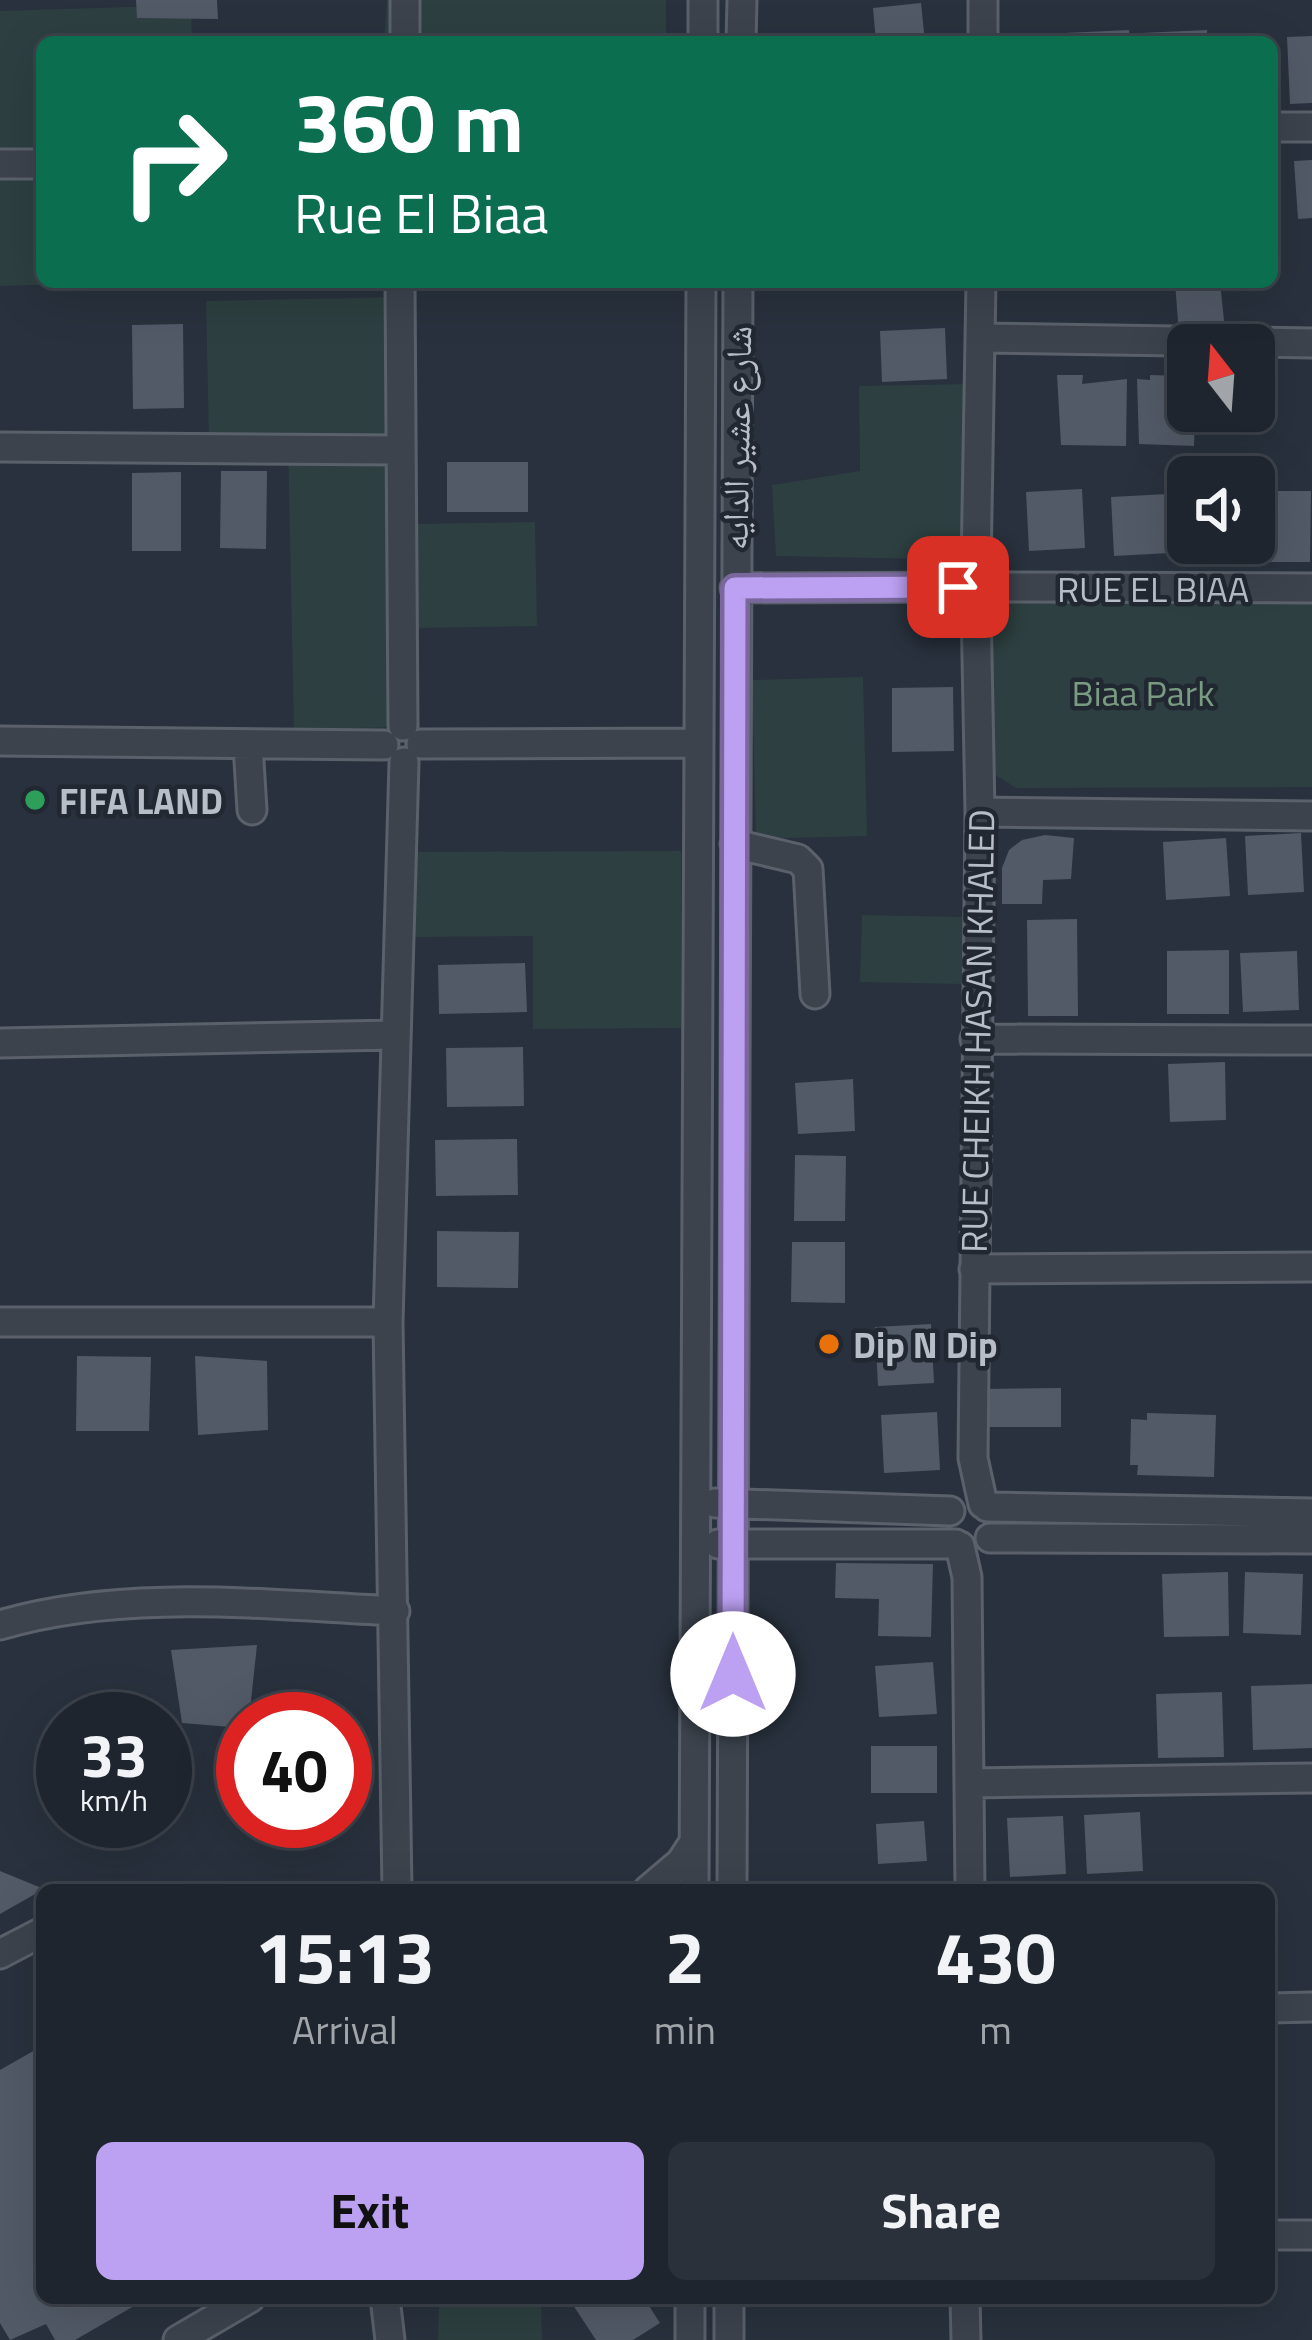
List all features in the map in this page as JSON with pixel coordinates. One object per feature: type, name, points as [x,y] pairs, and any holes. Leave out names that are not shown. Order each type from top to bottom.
[{"type":"street","points":[[404,36],[405,0]]},
{"type":"street","points":[[703,0],[703,36]]},
{"type":"street","points":[[741,36],[742,0]]},
{"type":"street","points":[[982,36],[983,0]]},
{"type":"street","points":[[1278,127],[1312,127]]},
{"type":"street","points":[[0,164],[36,164]]},
{"type":"street","points":[[398,1884],[388,1322],[403,744],[397,450],[400,288]]},
{"type":"street","name":"شارع عشير الدايه","points":[[694,1884],[701,288]]},
{"type":"street","name":"شارع عشير الدايه","points":[[732,1884],[738,288]]},
{"type":"street","name":"RUE CHEIKH HASAN KHALED","points":[[969,1507],[980,812],[976,587],[980,288]]},
{"type":"street","points":[[980,338],[1312,343]]},
{"type":"street","points":[[0,447],[397,450]]},
{"type":"street","name":"RUE EL BIAA","points":[[735,588],[1312,588]]},
{"type":"street","points":[[0,741],[248,746],[700,742]]},
{"type":"street","points":[[248,746],[252,811]]},
{"type":"street","points":[[980,812],[1312,816]]},
{"type":"street","points":[[735,844],[798,859],[808,869],[815,994]]},
{"type":"street","points":[[0,1043],[394,1035]]},
{"type":"street","points":[[975,1039],[1312,1040]]},
{"type":"street","points":[[974,1269],[1312,1267]]},
{"type":"street","points":[[0,1322],[388,1322]]},
{"type":"street","points":[[696,1502],[1312,1513]]},
{"type":"street","points":[[969,1507],[994,1522],[972,1543],[967,1577],[970,1884]]},
{"type":"street","points":[[969,1507],[948,1531],[972,1543]]},
{"type":"street","points":[[696,1542],[1312,1538]]},
{"type":"street","points":[[0,1625],[29,1617],[131,1606],[395,1611]]},
{"type":"street","points":[[970,1784],[1312,1778]]},
{"type":"street","points":[[654,1884],[694,1842]]},
{"type":"street","points":[[0,1954],[36,1935]]},
{"type":"street","points":[[1275,2008],[1312,2007]]},
{"type":"street","points":[[1275,2235],[1312,2235]]},
{"type":"street","points":[[178,2340],[240,2304]]},
{"type":"street","points":[[387,2304],[390,2340]]},
{"type":"street","points":[[690,2304],[690,2340]]},
{"type":"street","points":[[729,2304],[729,2340]]},
{"type":"street","points":[[965,2304],[966,2340]]},
{"type":"green space","points":[[387,0],[666,0],[666,36],[384,36]]},
{"type":"green space","points":[[191,5],[192,36],[36,36],[36,285],[0,286],[0,11]]},
{"type":"green space","points":[[405,297],[409,524],[535,522],[537,626],[416,628],[418,727],[294,729],[288,442],[209,443],[206,301]]},
{"type":"green space","points":[[969,384],[971,560],[776,556],[772,485],[860,471],[859,386]]},
{"type":"green space","name":"Biaa Park","points":[[1004,595],[1312,597],[1312,787],[1016,788],[980,765],[974,626]]},
{"type":"green space","points":[[863,677],[867,836],[756,839],[752,680]]},
{"type":"green space","points":[[681,851],[681,1028],[533,1029],[533,936],[405,937],[405,852]]},
{"type":"green space","points":[[862,915],[963,917],[961,984],[860,982]]},
{"type":"green space","points":[[439,2304],[541,2304],[542,2340],[438,2340]]},
{"type":"building","points":[[136,0],[217,0],[218,19],[137,18]]},
{"type":"building","points":[[921,3],[924,36],[875,36],[873,8]]},
{"type":"building","points":[[1129,30],[1130,36],[1064,36]]},
{"type":"building","points":[[1207,30],[1207,36],[1141,36]]},
{"type":"building","points":[[1312,36],[1312,103],[1290,104],[1287,37]]},
{"type":"building","points":[[1312,160],[1312,218],[1298,219],[1294,161]]},
{"type":"building","points":[[1175,288],[1221,288],[1224,324],[1178,324]]},
{"type":"building","points":[[183,324],[184,408],[133,409],[132,325]]},
{"type":"building","points":[[945,328],[947,379],[882,382],[880,331]]},
{"type":"building","points":[[1057,375],[1083,375],[1082,384],[1127,379],[1126,446],[1061,445]]},
{"type":"building","points":[[1150,375],[1167,375],[1167,432],[1194,432],[1194,446],[1139,444],[1137,379],[1150,380]]},
{"type":"building","points":[[447,462],[528,462],[528,512],[447,512]]},
{"type":"building","points":[[221,471],[267,471],[266,549],[220,548]]},
{"type":"building","points":[[181,472],[181,551],[132,551],[132,473]]},
{"type":"building","points":[[1082,489],[1085,548],[1029,551],[1026,492]]},
{"type":"building","points":[[1275,491],[1311,491],[1310,562],[1275,562]]},
{"type":"building","points":[[1167,494],[1167,553],[1114,556],[1111,497]]},
{"type":"building","points":[[953,687],[954,751],[892,752],[892,688]]},
{"type":"building","points":[[1301,833],[1304,892],[1248,895],[1245,836]]},
{"type":"building","points":[[1045,835],[1074,838],[1071,879],[1043,880],[1042,904],[1002,904],[1002,868],[1009,850],[1022,840]]},
{"type":"building","points":[[1226,838],[1230,896],[1166,900],[1163,842]]},
{"type":"building","points":[[1077,919],[1078,1016],[1028,1016],[1027,920]]},
{"type":"building","points":[[1229,950],[1229,1014],[1167,1014],[1167,951]]},
{"type":"building","points":[[1297,951],[1299,1010],[1243,1012],[1240,953]]},
{"type":"building","points":[[525,963],[527,1012],[439,1014],[438,965]]},
{"type":"building","points":[[523,1047],[524,1106],[447,1107],[446,1048]]},
{"type":"building","points":[[1225,1062],[1226,1120],[1170,1122],[1168,1064]]},
{"type":"building","points":[[853,1079],[855,1131],[798,1134],[795,1083]]},
{"type":"building","points":[[517,1139],[518,1195],[436,1196],[435,1140]]},
{"type":"building","points":[[795,1155],[846,1156],[845,1221],[794,1221]]},
{"type":"building","points":[[437,1231],[519,1232],[518,1288],[437,1287]]},
{"type":"building","points":[[792,1242],[845,1242],[845,1303],[791,1302]]},
{"type":"building","points":[[931,1324],[934,1383],[878,1386],[875,1327]]},
{"type":"building","points":[[77,1356],[151,1357],[149,1431],[76,1431]]},
{"type":"building","points":[[195,1356],[267,1361],[268,1430],[198,1435]]},
{"type":"building","points":[[1061,1388],[1061,1427],[985,1427],[985,1389]]},
{"type":"building","points":[[937,1412],[940,1470],[884,1473],[881,1415]]},
{"type":"building","points":[[1147,1413],[1216,1415],[1214,1477],[1137,1475],[1138,1465],[1130,1465],[1131,1419],[1147,1420]]},
{"type":"building","points":[[836,1563],[933,1564],[931,1637],[878,1636],[879,1599],[835,1598]]},
{"type":"building","points":[[1228,1572],[1229,1636],[1164,1637],[1162,1574]]},
{"type":"building","points":[[1245,1572],[1303,1574],[1301,1635],[1243,1633]]},
{"type":"building","points":[[257,1645],[252,1692],[216,1692],[216,1726],[192,1724],[192,1692],[177,1692],[171,1650]]},
{"type":"building","points":[[933,1662],[937,1714],[879,1717],[875,1666]]},
{"type":"building","points":[[1312,1684],[1312,1748],[1253,1750],[1251,1686]]},
{"type":"building","points":[[1222,1692],[1224,1757],[1158,1758],[1156,1694]]},
{"type":"building","points":[[871,1746],[937,1746],[937,1793],[871,1793]]},
{"type":"building","points":[[1140,1812],[1143,1871],[1087,1874],[1084,1815]]},
{"type":"building","points":[[1063,1816],[1066,1874],[1010,1877],[1007,1818]]},
{"type":"building","points":[[924,1821],[927,1861],[878,1864],[876,1824]]},
{"type":"building","points":[[0,1871],[36,1886],[36,1894],[0,1914]]},
{"type":"building","points":[[36,2049],[36,2304],[138,2304],[75,2340],[55,2340],[46,2324],[10,2340],[0,2323],[0,2070]]},
{"type":"building","points":[[648,2304],[660,2323],[633,2340],[596,2340],[573,2305]]},
{"type":"place","name":"FIFA LAND","points":[[35,800]]},
{"type":"place","name":"Dip N Dip","points":[[829,1344]]},
{"type":"route","points":[[733,1674],[735,588],[958,587]]}]
